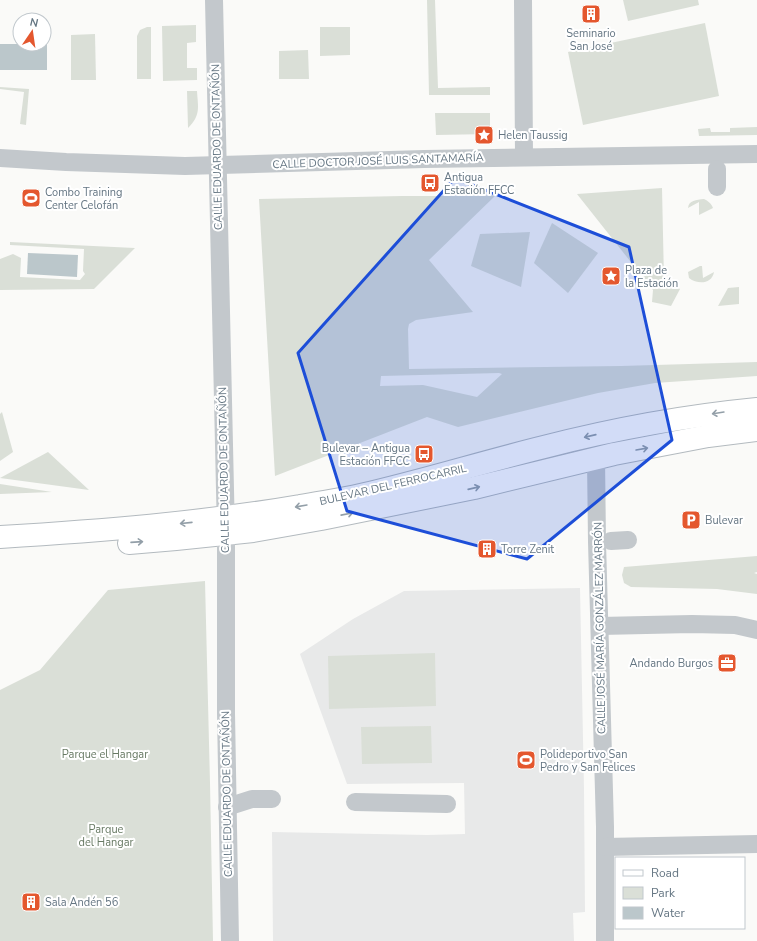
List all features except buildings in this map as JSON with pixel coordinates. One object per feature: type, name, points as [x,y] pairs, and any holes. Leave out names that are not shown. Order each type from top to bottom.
[{"type":"main road","name":"BULEVAR DEL FERROCARRIL","points":[[0,551],[156,541],[225,526],[271,511],[358,496],[542,447],[635,426],[726,412],[757,409]]},
{"type":"main road","name":"BULEVAR DEL FERROCARRIL","points":[[0,537],[192,522],[259,530],[474,488],[614,454],[708,436],[757,430]]},
{"type":"street","name":"CALLE EDUARDO DE ONTAÑÓN","points":[[214,0],[225,526],[227,807],[230,941]]},
{"type":"street","points":[[523,0],[524,157]]},
{"type":"street","name":"CALLE DOCTOR JOSÉ LUIS SANTAMARÍA","points":[[0,158],[164,166],[524,157],[757,154]]},
{"type":"street","points":[[717,169],[717,186]]},
{"type":"street","name":"CALLE JOSÉ MARÍA GONZÁLEZ MARRÓN","points":[[596,458],[605,847],[605,941]]},
{"type":"street","points":[[600,626],[699,624],[735,626],[757,630]]},
{"type":"street","points":[[227,807],[252,800],[272,799]]},
{"type":"street","points":[[355,802],[447,804]]},
{"type":"street","points":[[605,847],[757,844]]},
{"type":"highlighted area","points":[[455,178],[629,247],[672,440],[527,559],[347,511],[298,353]]},
{"type":"shaded area","points":[[580,588],[585,912],[573,913],[574,941],[273,941],[272,832],[427,835],[465,834],[464,783],[347,784],[300,654],[353,619],[404,591]]},
{"type":"green space","points":[[427,0],[435,0],[438,88],[490,87],[490,95],[429,95]]},
{"type":"green space","points":[[623,0],[698,0],[699,5],[628,21]]},
{"type":"green space","points":[[705,23],[719,96],[583,125],[568,52]]},
{"type":"green space","points":[[196,25],[196,42],[187,43],[187,68],[197,68],[197,80],[163,81],[162,26]]},
{"type":"green space","points":[[151,27],[151,79],[137,79],[137,36],[140,30]]},
{"type":"green space","points":[[320,27],[350,27],[350,55],[320,56]]},
{"type":"green space","points":[[95,34],[96,80],[71,80],[71,35]]},
{"type":"green space","points":[[308,50],[309,79],[279,79],[279,51]]},
{"type":"green space","points":[[0,87],[29,89],[26,125],[20,124],[24,92],[0,89]]},
{"type":"green space","points":[[187,91],[197,91],[198,107],[197,115],[188,128]]},
{"type":"green space","points":[[435,113],[490,113],[490,134],[436,135]]},
{"type":"green space","points":[[757,127],[757,135],[699,136],[698,129],[710,128],[711,132],[730,132],[730,128]]},
{"type":"green space","points":[[662,188],[664,281],[680,289],[671,306],[652,302],[653,290],[577,194]]},
{"type":"green space","points":[[496,195],[429,260],[473,312],[416,320],[409,324],[409,369],[621,366],[757,362],[757,376],[655,383],[598,393],[458,427],[427,417],[275,476],[259,199]],"holes":[[[502,374],[477,397],[423,385],[380,386],[381,376]]]},
{"type":"green space","points":[[704,199],[709,202],[713,208],[699,215],[699,202],[688,208],[691,202]]},
{"type":"green space","points":[[552,223],[598,253],[568,293],[534,263]]},
{"type":"green space","points":[[530,232],[521,287],[471,266],[480,234]]},
{"type":"green space","points":[[10,242],[135,248],[94,289],[0,290],[0,259],[13,254],[21,258],[20,277],[80,280],[85,274],[83,271],[84,249],[10,245]]},
{"type":"green space","points":[[702,266],[703,278],[714,272],[711,279],[704,282],[696,282],[689,278],[688,272]]},
{"type":"green space","points":[[739,287],[739,304],[718,306],[728,288]]},
{"type":"green space","points":[[2,412],[13,452],[0,461],[0,414]]},
{"type":"green space","points":[[48,452],[89,490],[0,478]]},
{"type":"green space","points":[[0,484],[52,492],[0,494]]},
{"type":"green space","points":[[757,556],[757,572],[754,573],[757,574],[757,594],[717,589],[631,587],[624,583],[622,575],[624,567]]},
{"type":"green space","name":"Parque el Hangar","points":[[205,581],[213,941],[0,941],[0,690],[40,670],[108,590]]},
{"type":"green space","points":[[435,653],[436,706],[329,709],[328,656]]},
{"type":"green space","points":[[431,726],[432,763],[362,764],[361,727]]},
{"type":"water","points":[[0,44],[12,44],[12,52],[47,52],[47,70],[0,70]]},
{"type":"water","points":[[28,253],[78,255],[77,277],[27,274]]},
{"type":"place","name":"Seminario San José","points":[[591,14]]},
{"type":"place","name":"Helen Taussig","points":[[484,135]]},
{"type":"place","name":"Antigua Estación FFCC","points":[[430,183]]},
{"type":"place","name":"Combo Training Center Celofán","points":[[31,198]]},
{"type":"place","name":"Plaza de la Estación","points":[[611,276]]},
{"type":"place","name":"Bulevar – Antigua Estación FFCC","points":[[424,454]]},
{"type":"place","name":"Bulevar","points":[[691,520]]},
{"type":"place","name":"Torre Zenit","points":[[487,549]]},
{"type":"place","name":"Andando Burgos","points":[[727,663]]},
{"type":"place","name":"Polideportivo San Pedro y San Felices","points":[[526,760]]},
{"type":"place","name":"Sala Andén 56","points":[[31,902]]},
{"type":"park label","name":"Parque del Hangar","points":[[106,835]]}]
